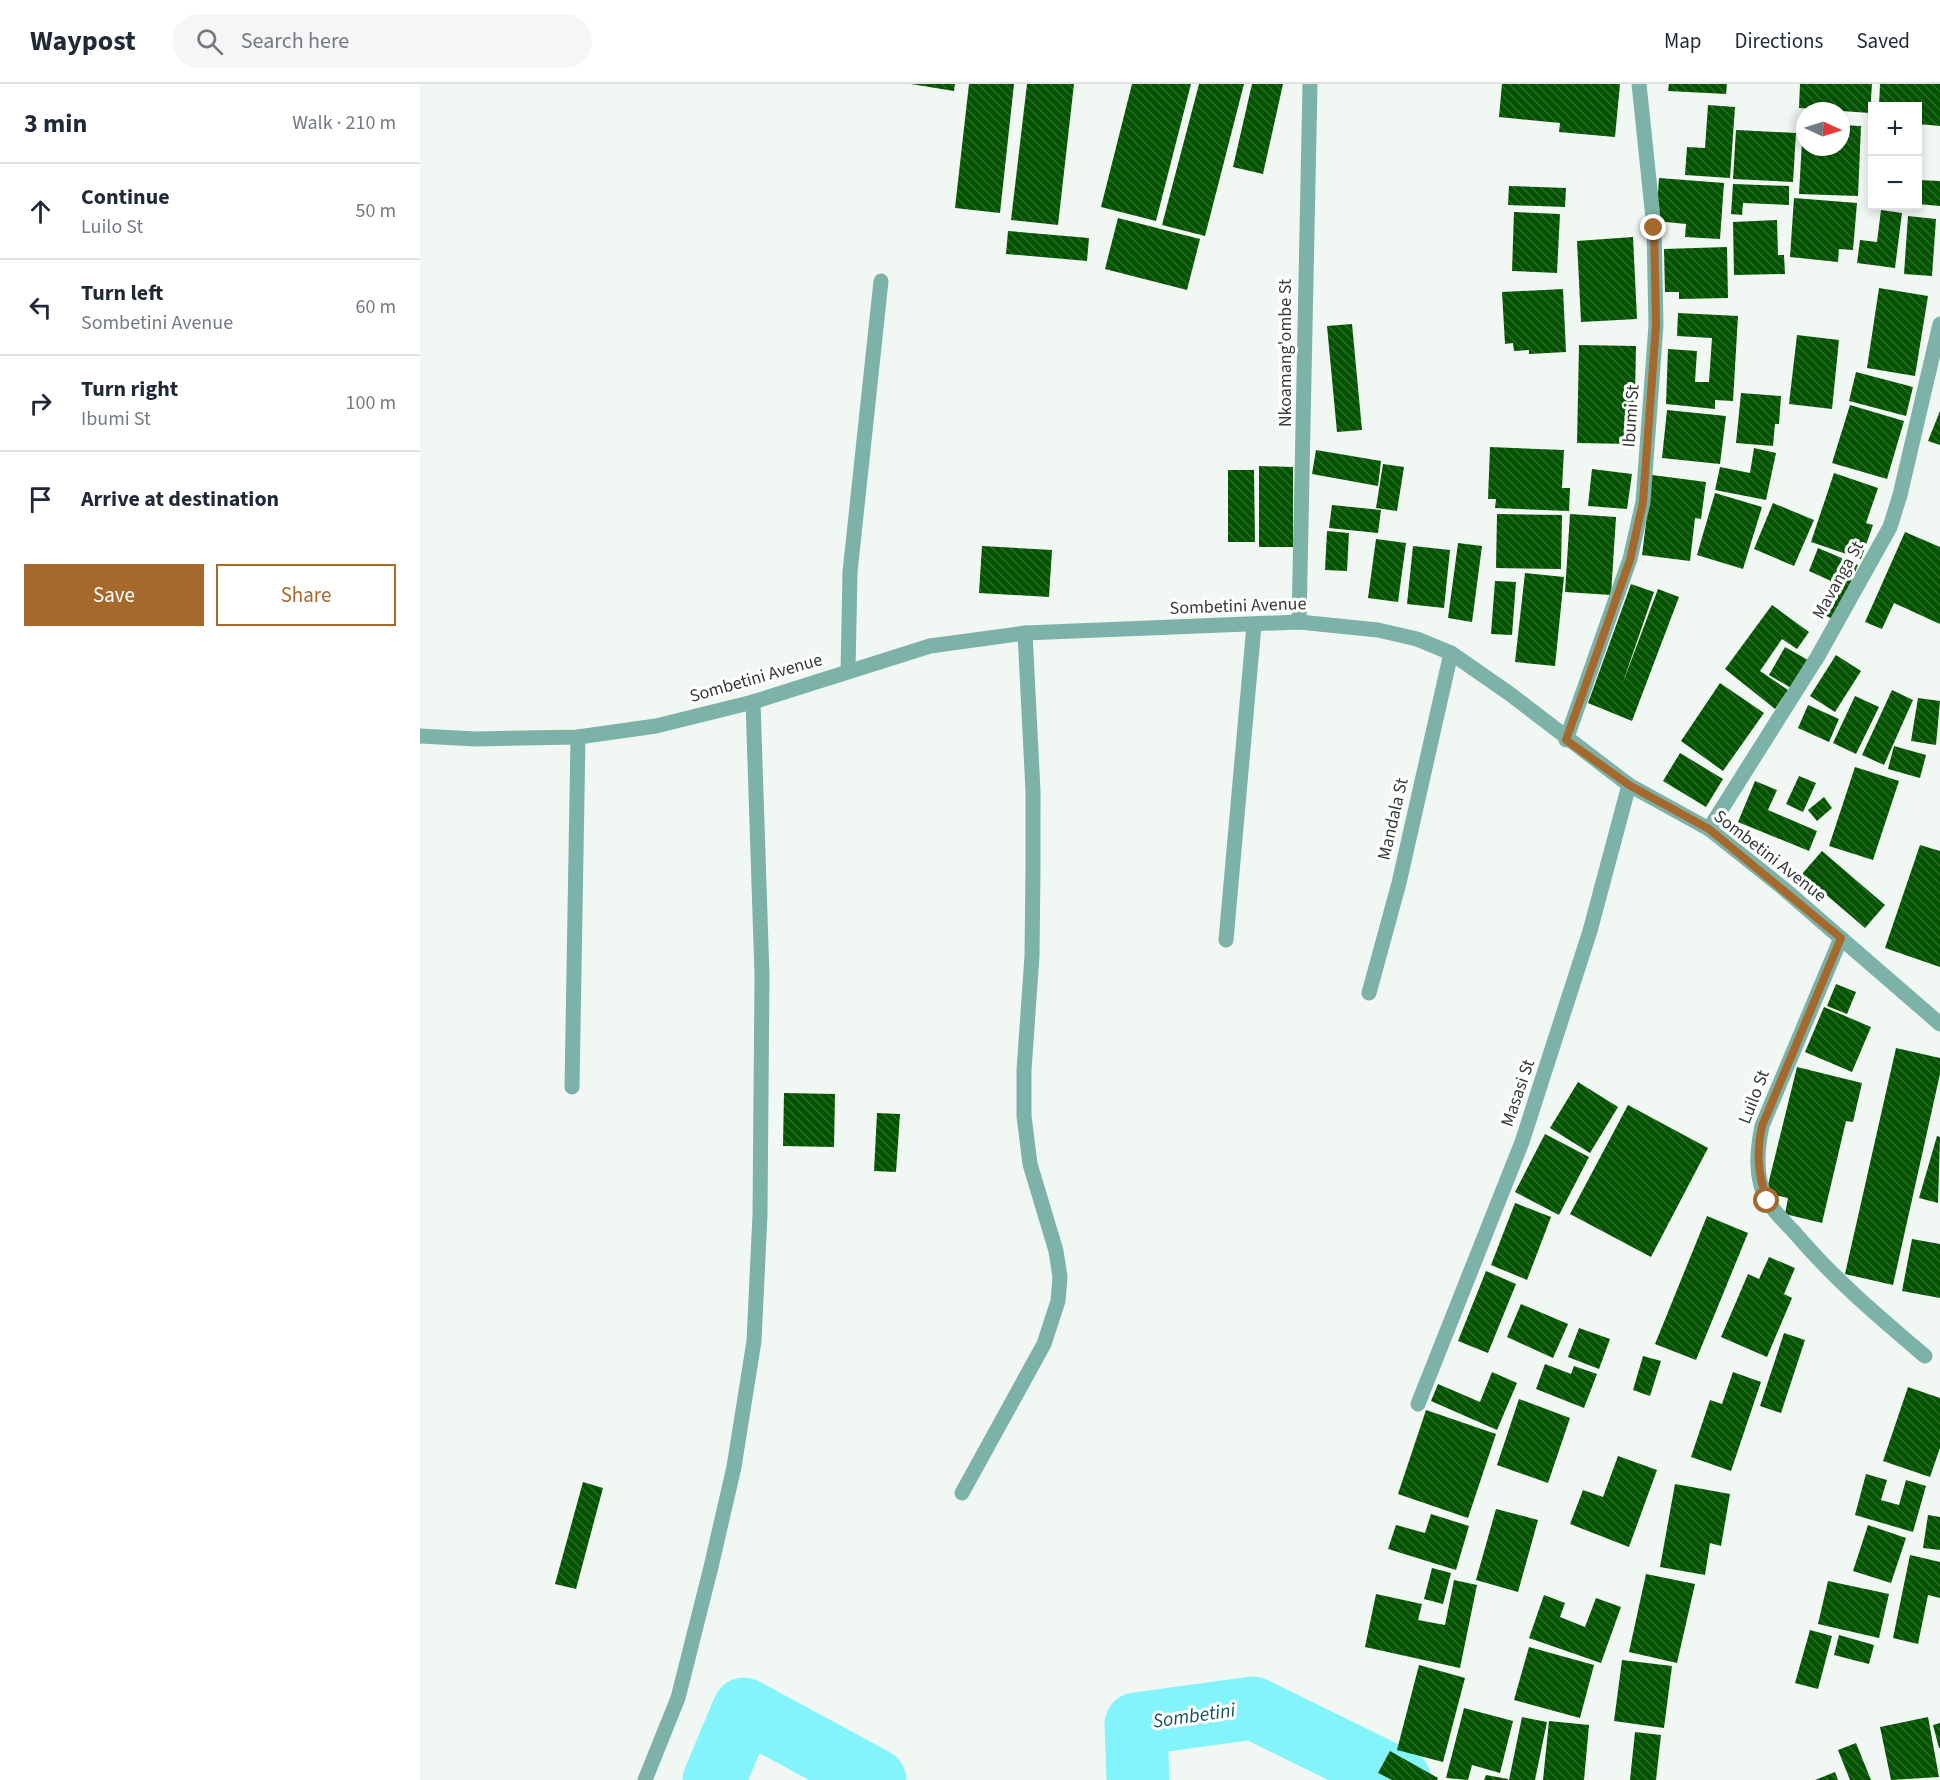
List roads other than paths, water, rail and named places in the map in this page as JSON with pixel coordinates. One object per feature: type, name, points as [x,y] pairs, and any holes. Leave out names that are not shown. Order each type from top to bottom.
[{"type":"street","name":"Nkoamang'ombe St","points":[[1299,621],[1310,84]]},
{"type":"street","name":"Ibumi St","points":[[1566,740],[1630,560],[1643,502],[1656,325],[1654,228],[1639,84]]},
{"type":"street","points":[[848,671],[850,573],[881,280]]},
{"type":"street","name":"Mavanga St","points":[[1709,829],[1818,656],[1890,527],[1900,495],[1940,324]]},
{"type":"street","name":"Sombetini Avenue","points":[[420,736],[476,740],[578,737],[656,726],[753,702],[930,646],[1025,633],[1254,625],[1299,621],[1378,630],[1417,639],[1451,653],[1510,694],[1566,740],[1629,785],[1709,829],[1841,938],[1940,1024]]},
{"type":"street","points":[[1226,940],[1254,625]]},
{"type":"street","points":[[962,1493],[1044,1344],[1058,1301],[1060,1277],[1056,1251],[1030,1164],[1024,1116],[1024,1070],[1032,956],[1033,878],[1033,791],[1025,633]]},
{"type":"street","name":"Mandala St","points":[[1369,993],[1399,883],[1451,653]]},
{"type":"street","points":[[645,1780],[663,1743],[687,1665],[734,1467],[754,1341],[760,1215],[762,975],[753,702]]},
{"type":"street","points":[[572,1087],[578,737]]},
{"type":"street","name":"Masasi St","points":[[1418,1404],[1522,1142],[1586,942],[1629,785]]},
{"type":"street","name":"Luilo St","points":[[1841,938],[1762,1126],[1756,1150],[1759,1176],[1767,1201],[1812,1254],[1859,1301],[1925,1356]]},
{"type":"waterway","name":"Sombetini","points":[[1138,1780],[1136,1724],[1253,1708],[1400,1780]]},
{"type":"waterway","name":"Sombetini","points":[[714,1780],[744,1709],[875,1780]]}]
